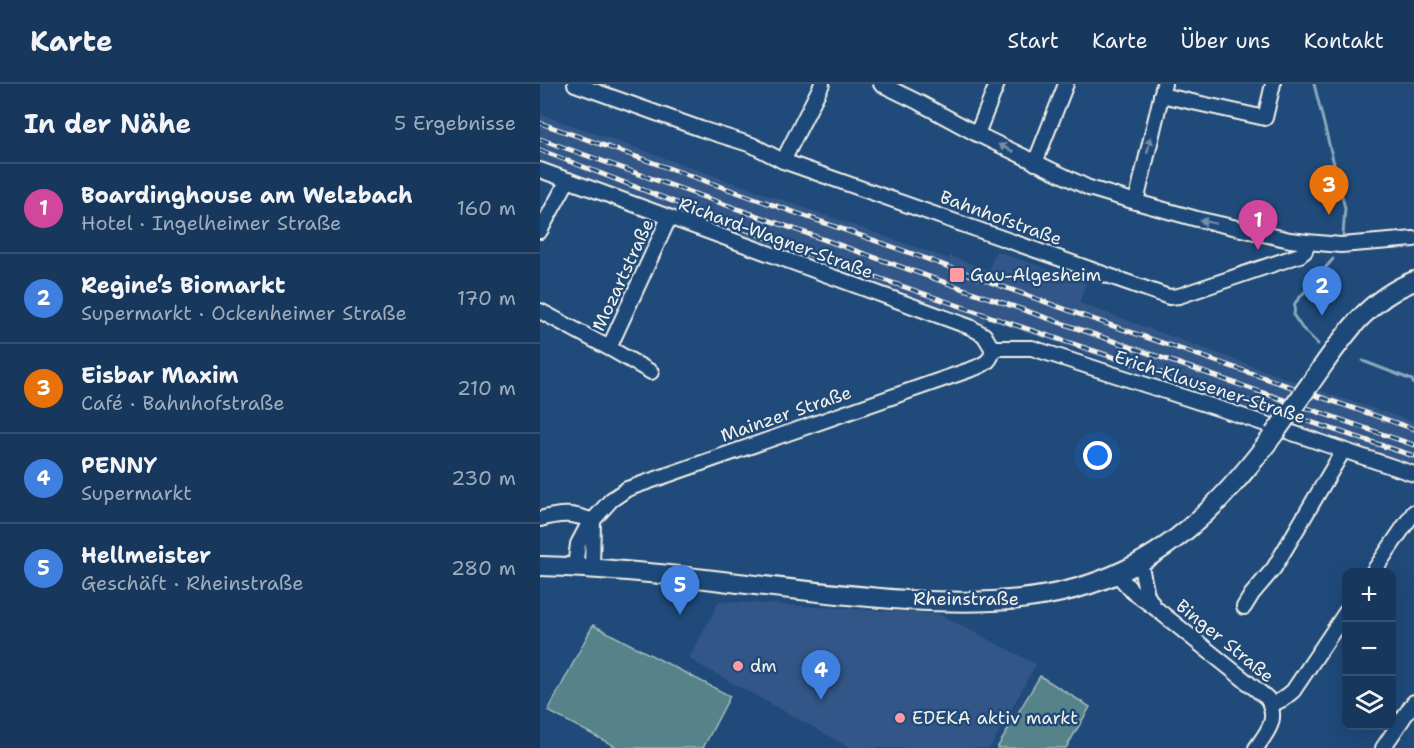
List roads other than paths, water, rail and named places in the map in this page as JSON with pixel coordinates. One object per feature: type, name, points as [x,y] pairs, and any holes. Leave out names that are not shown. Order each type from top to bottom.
[{"type":"main road","name":"Rheinstraße","points":[[540,566],[728,581],[866,597],[975,603],[1040,597],[1081,587],[1117,574],[1140,562],[1201,519],[1242,475],[1357,320],[1383,298],[1414,281]]},
{"type":"street","name":"Bahnhofstraße","points":[[575,84],[752,145],[783,161],[1169,297],[1179,296],[1300,255],[1305,251],[1307,242]]},
{"type":"street","points":[[783,161],[822,84]]},
{"type":"street","points":[[881,84],[1089,189],[1197,219],[1290,240],[1341,245],[1414,239]]},
{"type":"street","points":[[977,134],[997,84]]},
{"type":"street","points":[[1035,163],[1066,84]]},
{"type":"street","points":[[1136,202],[1163,89],[1265,118],[1273,84]]},
{"type":"street","name":"Richard-Wagner-Straße","points":[[540,171],[970,327],[984,335],[992,348]]},
{"type":"street","points":[[540,231],[568,180]]},
{"type":"street","name":"Mozartstraße","points":[[609,348],[669,218]]},
{"type":"street","points":[[540,311],[651,372]]},
{"type":"street","name":"Erich-Klausener-Straße","points":[[992,348],[1032,348],[1414,474]]},
{"type":"street","name":"Mainzer Straße","points":[[584,568],[578,544],[587,527],[611,500],[627,489],[975,368],[987,362],[992,354],[992,348]]},
{"type":"street","points":[[1244,607],[1274,568],[1343,451]]},
{"type":"street","points":[[1376,568],[1414,512]]},
{"type":"street","points":[[540,519],[566,514],[593,521]]},
{"type":"street","name":"Binger Straße","points":[[1140,562],[1147,595],[1154,607]]},
{"type":"street","name":"Binger Straße","points":[[1117,574],[1133,592],[1263,694],[1271,705],[1272,721],[1256,748]]},
{"type":"street","name":"Binger Straße","points":[[1271,705],[1293,691],[1342,619]]},
{"type":"street","points":[[1383,748],[1414,702]]},
{"type":"waterway","points":[[1314,84],[1345,208],[1343,236]]},
{"type":"waterway","points":[[1318,344],[1294,316],[1295,303],[1333,259]]},
{"type":"waterway","points":[[1363,361],[1412,380],[1414,384]]},
{"type":"railway","points":[[540,123],[1084,316],[1414,429]]},
{"type":"railway","points":[[540,139],[1414,445]]},
{"type":"railway","points":[[540,150],[809,254],[1006,322],[1414,456]]},
{"type":"place","name":"Eisbar Maxim","points":[[1329,215]]},
{"type":"place","name":"Boardinghouse am Welzbach","points":[[1258,250]]},
{"type":"place","name":"Gau-Algesheim","points":[[957,275]]},
{"type":"place","name":"Regine‘s Biomarkt","points":[[1322,316]]},
{"type":"place","name":"Hellmeister","points":[[680,615]]},
{"type":"place","name":"dm","points":[[738,666]]},
{"type":"place","name":"PENNY","points":[[821,700]]},
{"type":"place","name":"EDEKA aktiv markt","points":[[900,718]]}]
